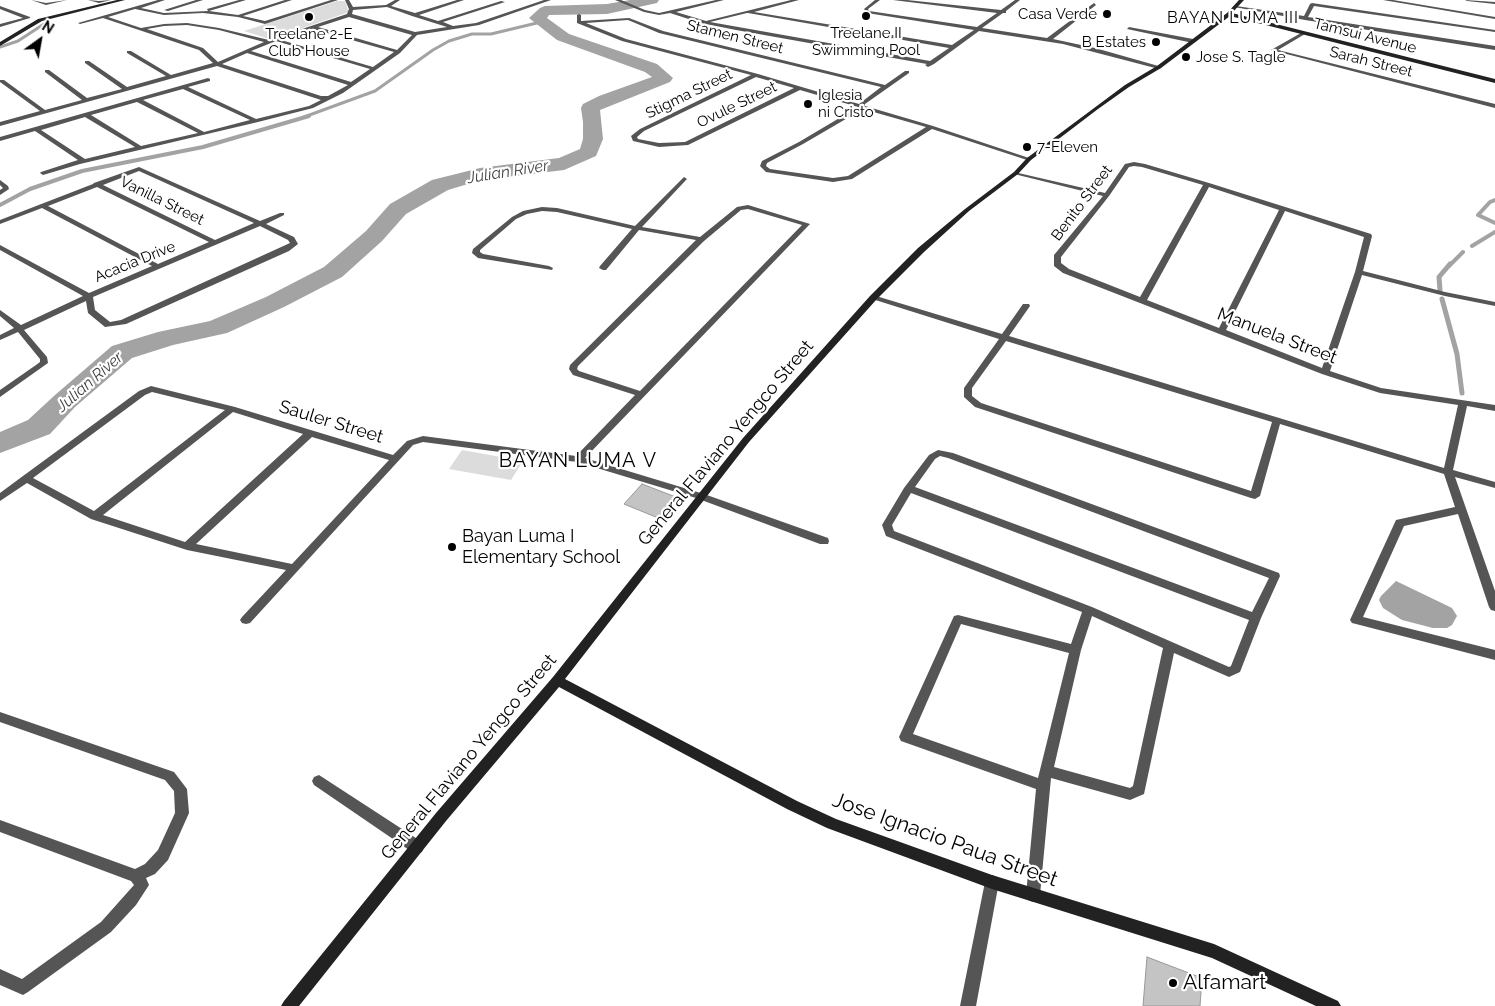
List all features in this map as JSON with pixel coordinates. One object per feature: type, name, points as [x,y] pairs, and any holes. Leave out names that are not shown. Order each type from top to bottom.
[{"type":"main road","points":[[0,44],[40,20],[123,0]]},
{"type":"main road","name":"General Flaviano Yengco Street","points":[[289,1006],[417,847],[557,680],[746,440],[873,298],[921,250],[967,210],[1016,173],[1029,159],[1112,97],[1159,67],[1229,14],[1242,0]]},
{"type":"main road","name":"Tamsui Avenue","points":[[1229,14],[1302,34],[1495,81]]},
{"type":"main road","name":"Jose Ignacio Paua Street","points":[[557,680],[812,815],[992,882],[1214,951],[1315,1002],[1333,1006]]},
{"type":"street","points":[[33,0],[46,4],[65,0]]},
{"type":"street","points":[[90,0],[99,2],[109,0]]},
{"type":"street","points":[[80,23],[163,0]]},
{"type":"street","points":[[157,12],[201,0]]},
{"type":"street","points":[[203,12],[244,0]]},
{"type":"street","points":[[238,16],[290,0]]},
{"type":"street","points":[[136,8],[164,14],[203,12],[268,22],[336,0]]},
{"type":"street","points":[[347,0],[351,9],[349,15]]},
{"type":"street","points":[[387,6],[398,0]]},
{"type":"street","points":[[446,0],[454,2]]},
{"type":"street","points":[[414,15],[462,0]]},
{"type":"street","points":[[496,0],[523,9]]},
{"type":"street","points":[[0,124],[217,64],[269,42],[349,15],[415,34],[477,24],[549,0]]},
{"type":"street","points":[[618,0],[651,13],[672,12],[722,0]]},
{"type":"street","points":[[703,22],[797,0]]},
{"type":"street","points":[[878,0],[866,9],[867,12],[1048,40],[1093,49],[1159,67]]},
{"type":"street","points":[[895,0],[1004,12]]},
{"type":"street","points":[[924,68],[1004,12],[1018,0]]},
{"type":"street","points":[[1385,0],[1495,18]]},
{"type":"street","points":[[1468,0],[1495,3]]},
{"type":"street","points":[[438,22],[503,2]]},
{"type":"street","points":[[1048,40],[1094,4]]},
{"type":"street","points":[[1305,19],[1312,4],[1495,31]]},
{"type":"street","points":[[351,9],[387,6],[452,27]]},
{"type":"street","points":[[0,7],[28,18],[0,26]]},
{"type":"street","points":[[1236,7],[1495,48]]},
{"type":"street","points":[[672,12],[703,22],[932,63]]},
{"type":"street","points":[[748,12],[954,47]]},
{"type":"street","points":[[578,15],[579,22],[624,40],[756,75],[932,127],[1029,159]]},
{"type":"street","points":[[104,17],[200,49],[217,64],[321,98],[327,98]]},
{"type":"street","name":"Stamen Street","points":[[579,22],[629,19],[662,32],[886,87]]},
{"type":"street","points":[[140,29],[187,24],[269,42]]},
{"type":"street","points":[[312,27],[398,52]]},
{"type":"street","points":[[1130,28],[1193,41]]},
{"type":"street","points":[[43,173],[84,161],[204,134],[310,107],[374,69],[398,52],[415,34]]},
{"type":"street","name":"Sarah Street","points":[[1302,34],[1274,50],[1495,106]]},
{"type":"street","points":[[277,40],[374,69]]},
{"type":"street","points":[[129,52],[171,77]]},
{"type":"street","points":[[245,52],[351,84]]},
{"type":"street","points":[[86,62],[126,88]]},
{"type":"street","points":[[46,71],[86,100]]},
{"type":"street","points":[[907,72],[862,103],[862,107],[801,143],[764,162],[763,166],[768,170],[833,180],[850,178],[932,127]]},
{"type":"street","name":"Stigma Street","points":[[686,144],[646,143],[635,140],[634,136],[756,75]]},
{"type":"street","points":[[1,139],[208,80]]},
{"type":"street","points":[[2,81],[43,111]]},
{"type":"street","points":[[183,88],[256,121]]},
{"type":"street","name":"Ovule Street","points":[[686,144],[799,88]]},
{"type":"street","points":[[138,100],[204,134]]},
{"type":"street","points":[[86,115],[140,148]]},
{"type":"street","points":[[36,130],[84,161]]},
{"type":"street","name":"Benito Street","points":[[1057,264],[1057,257],[1107,195],[1127,165],[1134,164],[1207,184]]},
{"type":"street","points":[[0,222],[134,170],[145,170],[261,224],[290,239],[294,244],[286,250],[118,324],[108,325],[90,311],[90,296],[0,247]]},
{"type":"street","points":[[1016,173],[1107,195]]},
{"type":"street","points":[[603,268],[637,228],[684,179]]},
{"type":"street","points":[[0,182],[6,189],[0,193]]},
{"type":"street","name":"Vanilla Street","points":[[96,184],[216,243]]},
{"type":"street","points":[[1142,301],[1207,184],[1368,236],[1359,272],[1325,372]]},
{"type":"street","points":[[42,206],[159,267]]},
{"type":"street","points":[[578,459],[807,224],[743,207],[738,208],[701,239],[574,365],[573,369],[576,373],[641,394]]},
{"type":"street","points":[[549,268],[481,256],[476,252],[477,249],[514,218],[525,212],[542,209],[557,210],[637,228],[701,239]]},
{"type":"street","points":[[1221,332],[1284,209]]},
{"type":"street","name":"Acacia Drive","points":[[0,338],[90,296],[282,214]]},
{"type":"street","name":"Manuela Street","points":[[1057,264],[1066,271],[1325,372],[1380,390],[1495,408]]},
{"type":"street","points":[[1359,272],[1445,294],[1495,304]]},
{"type":"street","points":[[873,298],[1495,485]]},
{"type":"street","points":[[1026,306],[968,388],[968,398],[978,405],[1255,496],[1277,420]]},
{"type":"street","points":[[0,312],[19,328],[44,359],[44,363],[39,368],[0,394]]},
{"type":"street","name":"Sauler Street","points":[[26,478],[151,388],[232,409],[395,459],[410,443],[423,439],[578,459],[700,496],[824,541]]},
{"type":"street","points":[[1462,402],[1448,472],[1495,608]]},
{"type":"street","points":[[95,516],[232,409]]},
{"type":"street","points":[[187,546],[310,433]]},
{"type":"street","points":[[938,453],[950,455],[1275,576],[1255,618],[1236,669],[1229,672],[1088,610],[890,534],[887,525],[909,488],[932,457],[938,453]]},
{"type":"street","points":[[246,620],[395,459]]},
{"type":"street","points":[[0,498],[26,478],[95,516],[187,546],[294,568]]},
{"type":"street","points":[[909,488],[1255,618]]},
{"type":"street","points":[[1460,510],[1400,523],[1356,620],[1495,655]]},
{"type":"street","points":[[1033,895],[1043,786],[1075,650],[1088,610]]},
{"type":"street","points":[[1043,786],[904,737],[958,619],[1075,650]]},
{"type":"street","points":[[1047,771],[1130,794],[1139,790],[1169,646]]},
{"type":"street","points":[[0,717],[169,776],[180,789],[182,812],[163,855],[150,869],[136,876]]},
{"type":"street","points":[[319,781],[417,847]]},
{"type":"street","points":[[0,826],[136,876],[142,885],[106,927],[23,987],[0,977]]},
{"type":"street","points":[[968,1006],[992,882]]},
{"type":"shaded area","points":[[337,1],[345,1],[349,12],[269,39],[244,31]]},
{"type":"shaded area","points":[[462,450],[523,461],[511,480],[449,469]]},
{"type":"shaded area","points":[[1396,581],[1452,608],[1457,616],[1452,625],[1447,628],[1433,628],[1402,620],[1383,608],[1379,600]]},
{"type":"building","points":[[642,484],[681,499],[663,520],[624,504]]},
{"type":"building","name":"Alfamart","points":[[1147,957],[1202,978],[1200,1006],[1143,1006]]},
{"type":"waterway","name":"Julian River","points":[[0,443],[39,427],[65,401],[122,352],[167,338],[218,327],[275,302],[333,272],[374,236],[398,209],[440,185],[480,174],[564,164],[589,152],[593,139],[593,122],[590,108],[605,100],[631,92],[664,78],[651,68],[563,37],[537,18],[545,11],[607,9],[652,0]]},
{"type":"waterway","points":[[0,47],[18,41],[47,22]]},
{"type":"waterway","points":[[304,117],[375,91],[433,50],[449,41],[472,34],[491,34],[541,22]]},
{"type":"waterway","points":[[0,205],[30,189],[82,171],[203,147],[309,116]]},
{"type":"waterway","points":[[1495,200],[1490,202],[1478,215],[1495,223]]},
{"type":"waterway","points":[[1472,246],[1495,232]]},
{"type":"waterway","points":[[1449,266],[1463,252]]},
{"type":"waterway","points":[[1440,290],[1439,277],[1450,264]]},
{"type":"waterway","points":[[1442,299],[1457,354],[1462,393]]},
{"type":"place","name":"Casa Verde","points":[[1107,14]]},
{"type":"place","name":"Treelane II Swimming Pool","points":[[866,16]]},
{"type":"place","name":"Treelane 2-E Club House","points":[[309,17]]},
{"type":"place","name":"B Estates","points":[[1156,42]]},
{"type":"place","name":"Jose S. Tagle","points":[[1186,57]]},
{"type":"place","name":"Iglesia ni Cristo","points":[[808,104]]},
{"type":"place","name":"7-Eleven","points":[[1027,147]]},
{"type":"place","name":"Bayan Luma I Elementary School","points":[[452,547]]},
{"type":"place","name":"Alfamart","points":[[1173,983]]},
{"type":"district","name":"BAYAN LUMA III","points":[[1233,18]]},
{"type":"district","name":"BAYAN LUMA V","points":[[578,461]]}]
